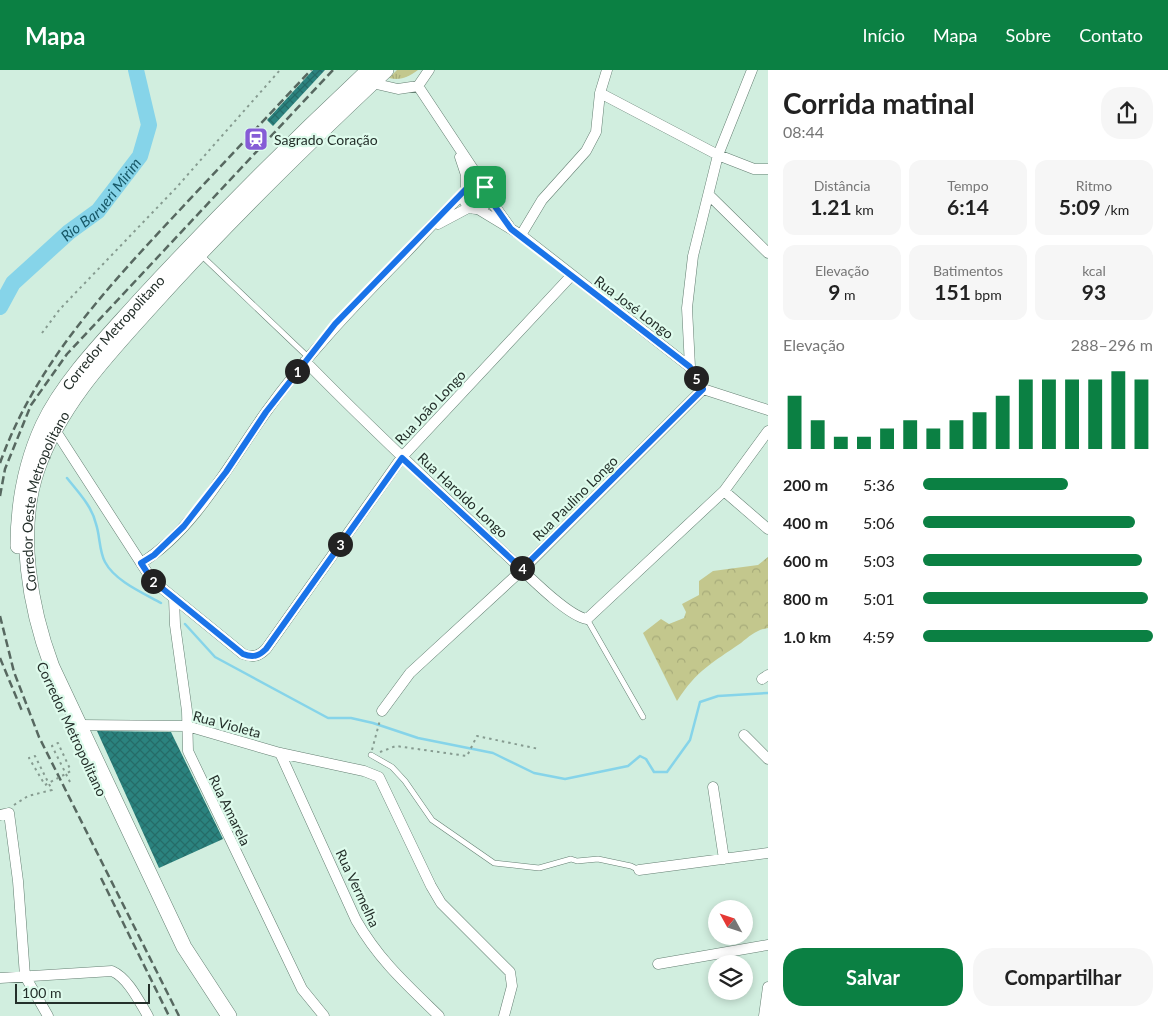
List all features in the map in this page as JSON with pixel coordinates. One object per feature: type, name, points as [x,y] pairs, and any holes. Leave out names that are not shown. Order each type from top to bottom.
[{"type":"main road","name":"Corredor Oeste Metropolitano","points":[[228,1016],[184,947],[52,667],[40,636],[30,588],[28,543],[32,494],[37,470],[54,430],[76,393],[102,361],[199,253],[372,74],[386,70]]},
{"type":"main road","name":"Corredor Metropolitano","points":[[218,1016],[197,986],[140,873],[46,674],[26,620],[18,552],[21,496],[26,470],[44,423],[81,366],[200,236],[292,142],[372,74]]},
{"type":"main road","points":[[54,430],[53,421],[81,366]]},
{"type":"street","points":[[372,74],[398,89],[418,86],[429,70]]},
{"type":"street","points":[[521,235],[542,200],[586,151],[596,132],[600,93],[607,70]]},
{"type":"street","points":[[690,367],[687,308],[693,256],[718,155],[752,70]]},
{"type":"street","name":"Rua José Longo","points":[[418,86],[485,187],[489,198],[511,229]]},
{"type":"street","points":[[600,93],[718,155],[754,169],[768,169]]},
{"type":"street","name":"Rua José Longo","points":[[457,146],[466,175],[465,201],[521,235],[571,276],[690,367],[703,389]]},
{"type":"street","points":[[141,563],[154,555],[184,526],[226,472],[266,412],[335,324],[465,191],[477,184],[485,187]]},
{"type":"street","points":[[709,195],[768,253]]},
{"type":"street","points":[[428,229],[453,214],[486,205],[489,198]]},
{"type":"street","name":"Rua João Longo","points":[[174,598],[248,656],[259,655],[266,649],[402,458],[571,276]]},
{"type":"street","name":"Rua Haroldo Longo","points":[[306,359],[402,458],[573,614],[587,619]]},
{"type":"street","points":[[703,389],[768,410]]},
{"type":"street","name":"Rua Paulino Longo","points":[[382,711],[410,673],[522,569],[703,389]]},
{"type":"street","points":[[54,430],[152,580],[174,598]]},
{"type":"street","points":[[587,619],[724,491],[768,431]]},
{"type":"street","points":[[724,491],[768,528]]},
{"type":"street","name":"Rua Amarela","points":[[174,598],[175,625],[187,704],[188,751],[302,989],[324,1016]]},
{"type":"street","name":"Rua Violeta","points":[[79,725],[187,726],[280,753],[364,771],[378,777],[431,886],[441,902],[510,972],[513,978],[504,1016]]},
{"type":"street","points":[[744,735],[768,759]]},
{"type":"street","name":"Rua Vermelha","points":[[280,753],[356,920],[371,946],[394,973],[439,1016]]},
{"type":"street","points":[[713,787],[724,859]]},
{"type":"street","points":[[5,814],[18,881],[25,976],[48,1016]]},
{"type":"street","points":[[639,870],[768,853]]},
{"type":"street","points":[[658,964],[768,944]]},
{"type":"street","points":[[0,978],[104,970],[117,973],[134,993],[148,1016]]},
{"type":"street","points":[[764,1016],[768,987]]},
{"type":"lane","points":[[199,253],[306,359]]},
{"type":"lane","points":[[587,619],[643,717]]},
{"type":"lane","points":[[370,755],[392,767],[405,781],[432,820],[494,862],[539,868],[571,859],[578,861],[598,860],[631,866],[639,870]]},
{"type":"path","points":[[42,333],[60,309],[176,188],[280,70]]},
{"type":"path","points":[[376,736],[382,711]]},
{"type":"path","points":[[370,755],[396,746],[467,756],[476,736],[538,750]]},
{"type":"path","points":[[5,814],[14,805],[28,796],[52,790],[47,782],[39,764],[34,756],[29,758],[44,784],[53,780],[62,775],[71,771],[58,743],[52,746],[56,753],[63,768],[66,775],[70,782]]},
{"type":"green space","points":[[397,70],[418,70],[404,78],[389,78]]},
{"type":"green space","points":[[768,557],[768,628],[753,634],[698,674],[677,701],[643,633],[661,619],[669,624],[684,618],[686,612],[682,604],[699,595],[699,581],[713,571],[758,565]]},
{"type":"building","points":[[313,70],[325,70],[273,126],[267,120]]},
{"type":"building","points":[[97,731],[171,732],[223,839],[159,868]]},
{"type":"waterway","name":"Rio Barueri Mirim","points":[[0,307],[13,283],[69,232],[98,211],[140,156],[149,125],[136,70]]},
{"type":"waterway","points":[[67,478],[94,517],[103,558],[110,569],[122,581],[161,603]]},
{"type":"waterway","points":[[185,624],[215,657],[328,718],[351,718],[373,723],[418,738],[493,753],[534,773],[565,779],[628,766],[640,756],[646,759],[654,772],[667,772],[690,740],[700,702],[718,696],[768,693]]},
{"type":"railway","points":[[0,463],[32,393],[75,330],[150,242],[311,70]]},
{"type":"railway","points":[[0,496],[5,469],[31,405],[67,354],[333,70]]},
{"type":"railway","points":[[0,616],[14,672],[39,737],[179,1016]]},
{"type":"railway","points":[[0,658],[22,711]]},
{"type":"railway","points":[[101,878],[169,1016]]},
{"type":"place","name":"Sagrado Coração","points":[[256,139]]},
{"type":"route","points":[[477,184],[485,187],[496,210],[511,229],[690,367],[703,389],[522,569],[402,458],[266,649],[259,655],[248,656],[243,654],[152,580],[141,563],[154,555],[184,526],[226,472],[266,412],[335,324],[469,186],[477,184]]}]
